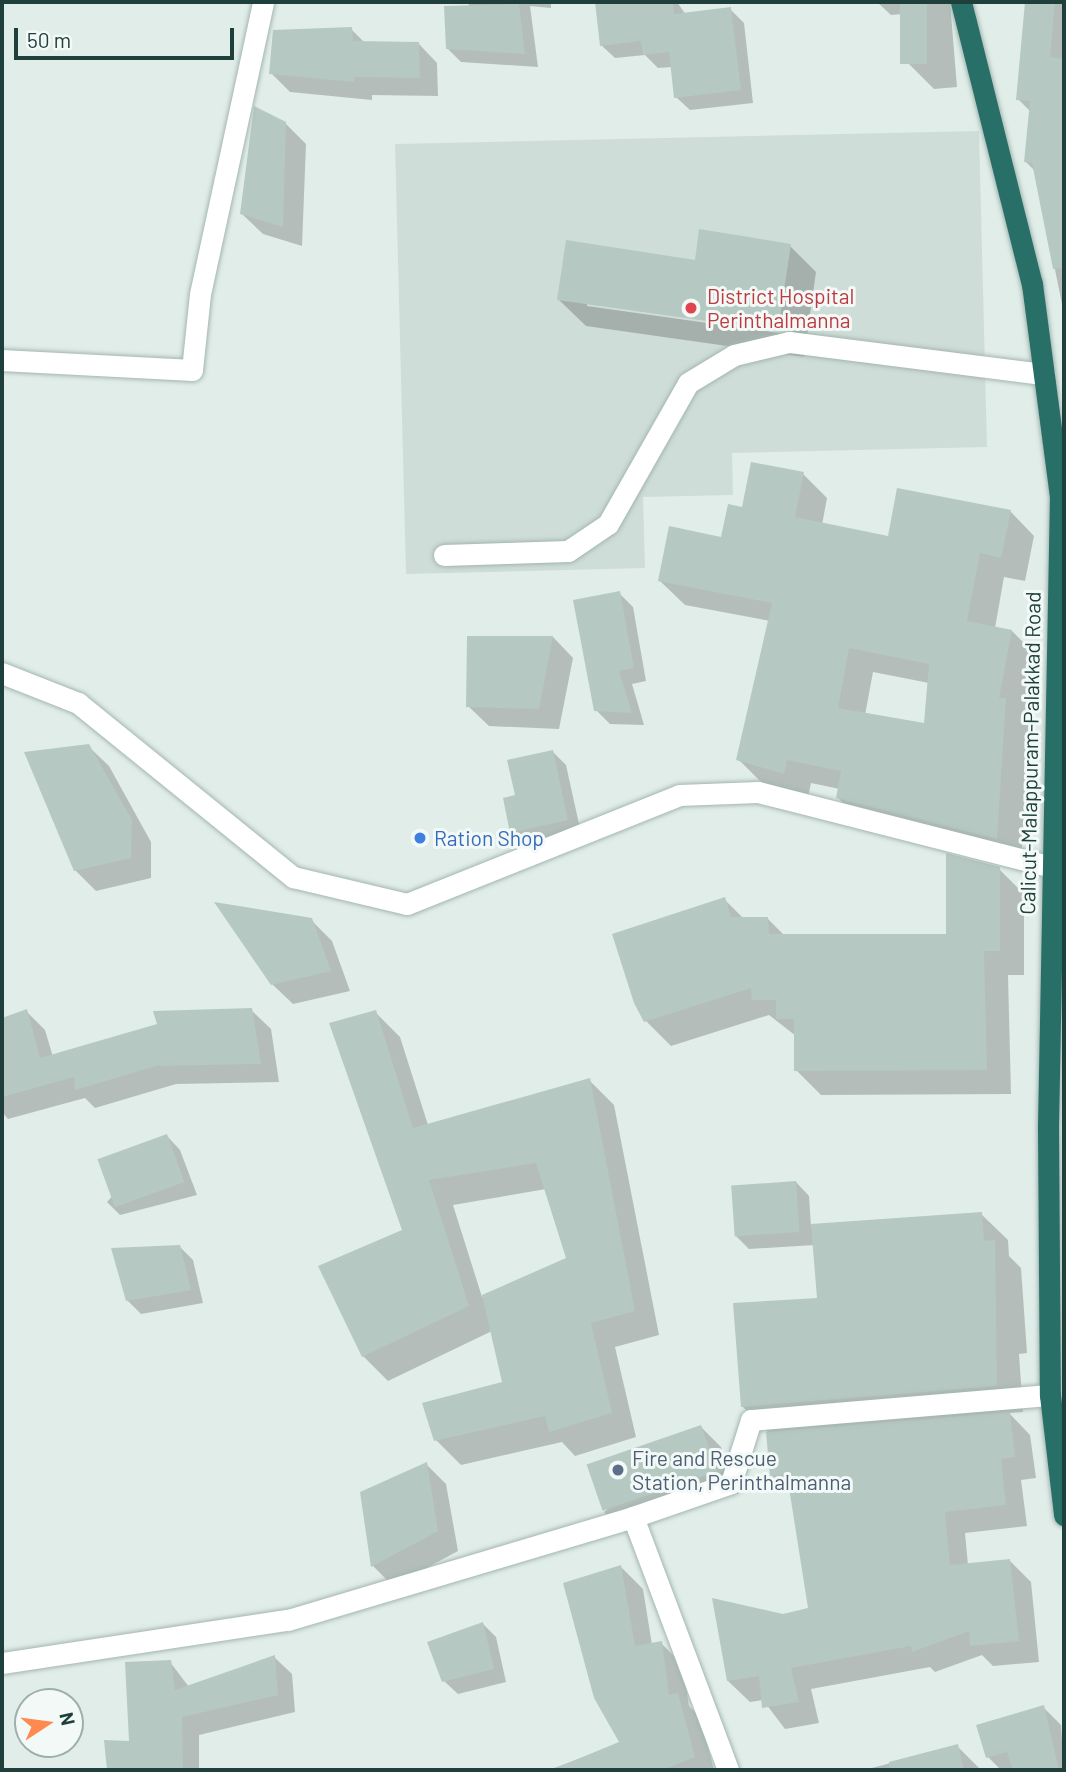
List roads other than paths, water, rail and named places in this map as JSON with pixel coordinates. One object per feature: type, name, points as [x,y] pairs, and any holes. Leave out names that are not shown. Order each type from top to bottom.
[{"type":"highway","name":"Calicut-Malappuram-Palakkad Road","points":[[961,2],[1032,284],[1062,490],[1052,867],[1057,1289],[1050,1395],[1064,1515]]},
{"type":"street","points":[[2,360],[191,370],[200,294],[264,2]]},
{"type":"street","points":[[444,555],[568,551],[608,524],[688,383],[734,355],[789,342],[1044,374]]},
{"type":"street","points":[[2,673],[78,703],[293,877],[407,904],[679,796],[758,792],[1052,867]]},
{"type":"street","points":[[2,1663],[288,1620],[633,1517],[731,1483],[751,1420],[1050,1395]]},
{"type":"street","points":[[633,1517],[728,1770]]},
{"type":"place","name":"District Hospital Perinthalmanna","points":[[691,308]]},
{"type":"place","name":"Ration Shop","points":[[420,838]]},
{"type":"place","name":"Fire and Rescue Station, Perinthalmanna","points":[[618,1470]]}]
